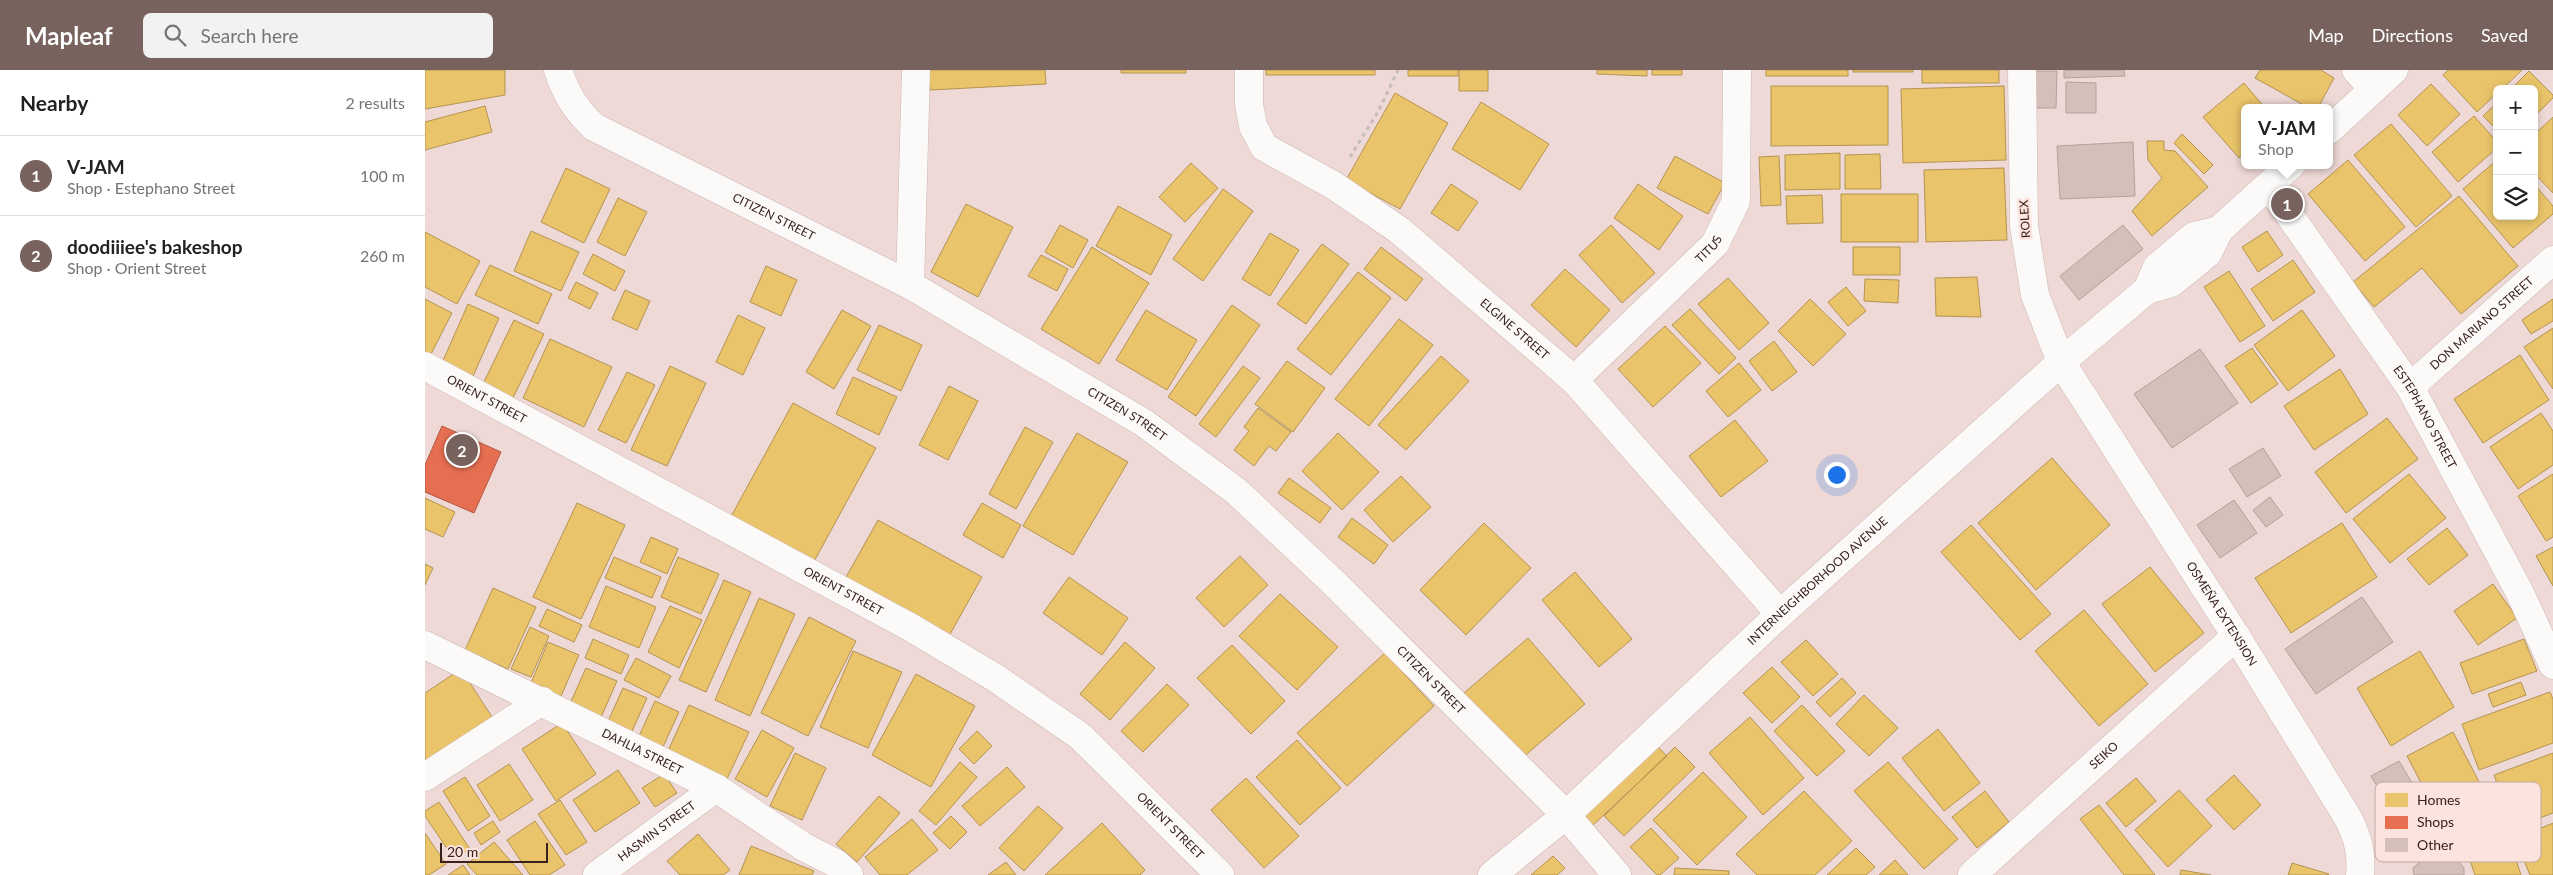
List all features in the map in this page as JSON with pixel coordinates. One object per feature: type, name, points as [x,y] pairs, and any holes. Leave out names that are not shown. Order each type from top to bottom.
[{"type":"street","name":"CITIZEN STREET","points":[[558,70],[564,89],[576,110],[594,127],[910,285],[1144,423],[1236,491],[1333,582],[1566,815],[1617,875]]},
{"type":"street","points":[[910,285],[915,70]]},
{"type":"street","name":"ELGINE STREET","points":[[1249,70],[1253,126],[1264,147],[1333,185],[1399,230],[1574,380],[1780,614]]},
{"type":"street","name":"TITUS","points":[[1574,380],[1715,244],[1736,201],[1737,70]]},
{"type":"street","name":"ROLEX","points":[[2022,70],[2024,226],[2035,295],[2061,362]]},
{"type":"street","points":[[2333,124],[2364,79],[2394,70]]},
{"type":"street","points":[[2269,186],[2287,169]]},
{"type":"street","name":"INTERNEIGHBORHOOD AVENUE","points":[[1492,875],[1566,815],[1780,614],[2061,362],[2147,290],[2157,267],[2194,236],[2219,230],[2269,186]]},
{"type":"street","name":"ESTEPHANO STREET","points":[[2269,186],[2410,387],[2520,593],[2553,665]]},
{"type":"street","name":"DON MARIANO STREET","points":[[2410,387],[2553,260]]},
{"type":"street","name":"OSMEÑA EXTENSION","points":[[2061,362],[2236,636],[2348,818],[2358,837],[2362,857],[2361,875]]},
{"type":"street","name":"ORIENT STREET","points":[[425,366],[910,627],[995,677],[1080,736],[1221,875]]},
{"type":"street","name":"SEIKO","points":[[1972,875],[2236,636]]},
{"type":"street","name":"DAHLIA STREET","points":[[425,645],[716,788],[839,871]]},
{"type":"street","points":[[425,777],[542,702]]},
{"type":"street","name":"HASMIN STREET","points":[[597,875],[716,788]]},
{"type":"path","points":[[1333,185],[1379,110],[1398,70]]},
{"type":"building: Homes","points":[[425,70],[505,70],[505,95],[425,109]]},
{"type":"building: Homes","points":[[929,70],[1045,70],[1046,84],[930,90]]},
{"type":"building: Homes","points":[[1121,70],[1186,70],[1186,73],[1121,73]]},
{"type":"building: Homes","points":[[1266,70],[1375,70],[1375,75],[1266,75]]},
{"type":"building: Homes","points":[[1408,70],[1458,70],[1458,76],[1408,76]]},
{"type":"building: Homes","points":[[1459,70],[1488,70],[1488,91],[1459,91]]},
{"type":"building: Homes","points":[[1597,70],[1647,70],[1647,76],[1597,74]]},
{"type":"building: Homes","points":[[1652,70],[1682,70],[1682,75],[1652,75]]},
{"type":"building: Homes","points":[[1766,70],[1848,70],[1848,76],[1766,76]]},
{"type":"building: Homes","points":[[1853,70],[1913,70],[1913,72],[1853,72]]},
{"type":"building: Homes","points":[[1922,70],[1999,70],[1999,83],[1922,83]]},
{"type":"building: Homes","points":[[2260,70],[2321,70],[2334,78],[2320,104],[2302,104],[2255,78]]},
{"type":"building: Homes","points":[[2448,70],[2522,70],[2506,85],[2493,85],[2493,97],[2477,112],[2443,75]]},
{"type":"building: Homes","points":[[2529,71],[2553,95],[2553,98],[2538,113],[2538,85],[2515,85]]},
{"type":"building: Homes","points":[[2244,83],[2262,104],[2241,104],[2241,156],[2239,158],[2203,117]]},
{"type":"building: Homes","points":[[2431,84],[2460,114],[2427,146],[2398,115]]},
{"type":"building: Homes","points":[[1771,86],[1888,86],[1888,145],[1771,146]]},
{"type":"building: Homes","points":[[2004,86],[2006,160],[1903,163],[1901,89]]},
{"type":"building: Homes","points":[[1395,93],[1448,123],[1400,209],[1346,180]]},
{"type":"building: Homes","points":[[1481,102],[1549,144],[1520,190],[1452,149]]},
{"type":"building: Homes","points":[[485,106],[492,132],[425,150],[425,122]]},
{"type":"building: Homes","points":[[2493,107],[2493,126],[2483,116]]},
{"type":"building: Homes","points":[[2474,116],[2493,137],[2493,151],[2458,182],[2432,152]]},
{"type":"building: Homes","points":[[2553,117],[2553,193],[2538,177],[2538,131]]},
{"type":"building: Homes","points":[[2391,124],[2452,196],[2416,227],[2354,155]]},
{"type":"building: Homes","points":[[2182,134],[2213,165],[2204,174],[2174,143]]},
{"type":"building: Homes","points":[[2147,141],[2164,141],[2164,150],[2175,151],[2208,187],[2152,236],[2132,211],[2162,178],[2148,160]]},
{"type":"building: Homes","points":[[1840,153],[1840,189],[1785,190],[1785,155]]},
{"type":"building: Homes","points":[[1880,154],[1881,189],[1845,189],[1845,155]]},
{"type":"building: Homes","points":[[1675,156],[1725,183],[1708,214],[1657,188]]},
{"type":"building: Homes","points":[[1779,156],[1781,205],[1761,206],[1759,157]]},
{"type":"building: Homes","points":[[2348,160],[2405,227],[2365,261],[2308,194]]},
{"type":"building: Homes","points":[[1191,163],[1218,188],[1185,222],[1159,197]]},
{"type":"building: Homes","points":[[2493,163],[2493,220],[2538,220],[2538,189],[2553,206],[2553,214],[2513,248],[2463,189]]},
{"type":"building: Homes","points":[[566,168],[610,189],[584,243],[541,222]]},
{"type":"building: Homes","points":[[2004,168],[2007,240],[1926,242],[1924,170]]},
{"type":"building: Homes","points":[[1451,184],[1478,202],[1458,231],[1431,213]]},
{"type":"building: Homes","points":[[1638,184],[1683,216],[1659,250],[1614,218]]},
{"type":"building: Homes","points":[[1223,189],[1253,211],[1203,281],[1173,259]]},
{"type":"building: Homes","points":[[1841,194],[1918,194],[1918,242],[1841,242]]},
{"type":"building: Homes","points":[[1822,195],[1823,223],[1787,224],[1786,196]]},
{"type":"building: Homes","points":[[2459,196],[2518,266],[2461,314],[2422,268],[2374,307],[2353,282]]},
{"type":"building: Homes","points":[[618,198],[647,212],[625,256],[597,242]]},
{"type":"building: Homes","points":[[966,204],[1013,227],[978,297],[931,272]]},
{"type":"building: Homes","points":[[1118,206],[1172,235],[1151,275],[1096,246]]},
{"type":"building: Homes","points":[[1060,225],[1088,240],[1073,268],[1045,252]]},
{"type":"building: Homes","points":[[1611,225],[1655,273],[1622,303],[1579,255]]},
{"type":"building: Homes","points":[[531,231],[579,252],[561,291],[514,271]]},
{"type":"building: Homes","points":[[2267,231],[2283,255],[2258,272],[2242,247]]},
{"type":"building: Homes","points":[[425,232],[480,261],[457,304],[425,287]]},
{"type":"building: Homes","points":[[1270,233],[1299,250],[1270,296],[1242,279]]},
{"type":"building: Homes","points":[[1322,244],[1349,264],[1306,324],[1277,304]]},
{"type":"building: Homes","points":[[1092,247],[1149,283],[1099,364],[1041,329]]},
{"type":"building: Homes","points":[[1381,247],[1423,279],[1406,301],[1364,269]]},
{"type":"building: Homes","points":[[1853,247],[1900,247],[1900,275],[1853,275]]},
{"type":"building: Homes","points":[[593,254],[625,271],[615,291],[583,274]]},
{"type":"building: Homes","points":[[1041,255],[1068,269],[1057,291],[1028,276]]},
{"type":"building: Homes","points":[[2293,260],[2315,292],[2273,321],[2251,289]]},
{"type":"building: Homes","points":[[490,265],[552,294],[538,324],[475,295]]},
{"type":"building: Homes","points":[[766,266],[797,280],[781,316],[750,302]]},
{"type":"building: Homes","points":[[1565,269],[1610,310],[1576,347],[1531,305]]},
{"type":"building: Homes","points":[[2229,271],[2265,326],[2240,342],[2204,287]]},
{"type":"building: Homes","points":[[1358,272],[1391,298],[1331,375],[1297,349]]},
{"type":"building: Homes","points":[[1977,277],[1981,317],[1936,316],[1935,278]]},
{"type":"building: Homes","points":[[1728,278],[1769,323],[1739,350],[1698,304]]},
{"type":"building: Homes","points":[[1865,279],[1899,280],[1898,303],[1864,301]]},
{"type":"building: Homes","points":[[576,282],[598,293],[590,309],[568,298]]},
{"type":"building: Homes","points":[[1846,287],[1866,311],[1848,326],[1828,302]]},
{"type":"building: Homes","points":[[625,290],[650,301],[637,330],[612,319]]},
{"type":"building: Homes","points":[[425,299],[452,313],[426,364],[425,364]]},
{"type":"building: Homes","points":[[1810,299],[1846,334],[1813,366],[1778,331]]},
{"type":"building: Homes","points":[[2553,299],[2553,321],[2531,334],[2522,320]]},
{"type":"building: Homes","points":[[468,304],[499,318],[469,385],[438,372]]},
{"type":"building: Homes","points":[[1232,305],[1260,325],[1196,416],[1168,397]]},
{"type":"building: Homes","points":[[1690,309],[1736,358],[1719,374],[1672,325]]},
{"type":"building: Homes","points":[[842,310],[871,326],[834,389],[806,372]]},
{"type":"building: Homes","points":[[1146,310],[1197,340],[1167,390],[1116,360]]},
{"type":"building: Homes","points":[[2302,310],[2335,356],[2288,391],[2254,345]]},
{"type":"building: Homes","points":[[738,315],[765,328],[743,375],[716,362]]},
{"type":"building: Homes","points":[[1399,319],[1433,345],[1369,426],[1335,399]]},
{"type":"building: Homes","points":[[514,320],[544,334],[510,404],[480,390]]},
{"type":"building: Homes","points":[[879,325],[922,345],[901,391],[857,370]]},
{"type":"building: Homes","points":[[1665,326],[1701,363],[1653,407],[1618,369]]},
{"type":"building: Homes","points":[[2553,328],[2553,389],[2524,347]]},
{"type":"building: Homes","points":[[550,339],[612,367],[584,427],[523,398]]},
{"type":"building: Homes","points":[[1774,341],[1797,372],[1772,391],[1749,361]]},
{"type":"building: Homes","points":[[2252,348],[2278,384],[2251,403],[2225,366]]},
{"type":"building: Homes","points":[[2520,355],[2549,400],[2483,443],[2454,399]]},
{"type":"building: Homes","points":[[1441,356],[1469,381],[1406,450],[1378,425]]},
{"type":"building: Homes","points":[[1287,361],[1325,388],[1293,432],[1255,404]]},
{"type":"building: Homes","points":[[1739,363],[1761,390],[1728,417],[1706,391]]},
{"type":"building: Homes","points":[[670,366],[706,383],[667,466],[631,450]]},
{"type":"building: Homes","points":[[1243,366],[1260,378],[1216,437],[1199,424]]},
{"type":"building: Homes","points":[[2340,369],[2368,414],[2314,450],[2284,406]]},
{"type":"building: Homes","points":[[627,372],[655,385],[626,443],[598,430]]},
{"type":"building: Homes","points":[[853,377],[897,397],[879,435],[836,414]]},
{"type":"building: Homes","points":[[949,386],[978,401],[948,460],[919,445]]},
{"type":"building: Homes","points":[[793,403],[876,448],[811,567],[728,522]]},
{"type":"building: Homes","points":[[1258,408],[1291,432],[1276,451],[1269,446],[1254,466],[1234,450],[1249,431],[1244,427]]},
{"type":"building: Homes","points":[[2541,413],[2553,431],[2553,465],[2518,489],[2490,447]]},
{"type":"building: Homes","points":[[2387,418],[2418,459],[2346,513],[2315,472]]},
{"type":"building: Homes","points":[[1735,420],[1768,461],[1721,497],[1689,456]]},
{"type":"building: Homes","points":[[1025,427],[1053,442],[1016,509],[989,494]]},
{"type":"building: Homes","points":[[1077,433],[1128,462],[1073,555],[1023,526]]},
{"type":"building: Homes","points":[[1338,433],[1379,472],[1342,510],[1302,471]]},
{"type":"building: Homes","points":[[2052,458],[2110,525],[2036,590],[1978,523]]},
{"type":"building: Homes","points":[[2409,474],[2446,518],[2390,563],[2353,519]]},
{"type":"building: Homes","points":[[2553,474],[2553,537],[2546,541],[2518,496]]},
{"type":"building: Homes","points":[[1401,476],[1431,507],[1393,542],[1364,510]]},
{"type":"building: Homes","points":[[1289,478],[1331,508],[1320,523],[1278,493]]},
{"type":"building: Homes","points":[[425,498],[455,512],[443,537],[425,529]]},
{"type":"building: Homes","points":[[577,503],[625,525],[581,619],[533,597]]},
{"type":"building: Homes","points":[[982,503],[1021,525],[1003,558],[963,535]]},
{"type":"building: Homes","points":[[1352,518],[1388,545],[1374,564],[1338,537]]},
{"type":"building: Homes","points":[[878,520],[982,577],[949,636],[845,579]]},
{"type":"building: Homes","points":[[1484,523],[1531,568],[1466,635],[1420,590]]},
{"type":"building: Homes","points":[[2342,523],[2377,577],[2291,633],[2255,578]]},
{"type":"building: Homes","points":[[1971,525],[2051,614],[2020,640],[1941,552]]},
{"type":"building: Homes","points":[[2447,528],[2468,555],[2429,585],[2407,559]]},
{"type":"building: Homes","points":[[651,537],[678,549],[667,574],[640,562]]},
{"type":"building: Homes","points":[[2553,547],[2553,586],[2536,556]]},
{"type":"building: Homes","points":[[1240,556],[1268,585],[1224,627],[1196,598]]},
{"type":"building: Homes","points":[[614,557],[661,577],[652,598],[605,578]]},
{"type":"building: Homes","points":[[678,557],[719,574],[701,614],[661,597]]},
{"type":"building: Homes","points":[[425,564],[433,568],[425,585]]},
{"type":"building: Homes","points":[[2150,567],[2204,633],[2155,672],[2102,604]]},
{"type":"building: Homes","points":[[1575,572],[1632,639],[1599,667],[1542,600]]},
{"type":"building: Homes","points":[[1069,577],[1128,618],[1102,655],[1043,613]]},
{"type":"building: Homes","points":[[724,580],[751,592],[706,692],[679,680]]},
{"type":"building: Homes","points":[[2493,584],[2517,618],[2478,645],[2454,611]]},
{"type":"building: Homes","points":[[606,586],[656,607],[639,648],[589,627]]},
{"type":"building: Homes","points":[[493,588],[536,607],[508,669],[465,650]]},
{"type":"building: Homes","points":[[1280,594],[1338,647],[1297,690],[1239,636]]},
{"type":"building: Homes","points":[[759,598],[795,614],[750,716],[715,700]]},
{"type":"building: Homes","points":[[670,606],[702,620],[679,668],[648,652]]},
{"type":"building: Homes","points":[[547,609],[582,625],[574,642],[539,626]]},
{"type":"building: Homes","points":[[2084,610],[2148,684],[2099,726],[2035,651]]},
{"type":"building: Homes","points":[[809,617],[856,641],[808,736],[761,713]]},
{"type":"building: Homes","points":[[530,627],[549,636],[531,677],[511,669]]},
{"type":"building: Homes","points":[[1528,638],[1585,704],[1521,759],[1464,693]]},
{"type":"building: Homes","points":[[593,639],[629,655],[621,674],[585,658]]},
{"type":"building: Homes","points":[[2524,639],[2537,671],[2472,694],[2460,663]]},
{"type":"building: Homes","points":[[1806,640],[1838,674],[1813,696],[1781,662]]},
{"type":"building: Homes","points":[[548,642],[579,655],[558,703],[528,690]]},
{"type":"building: Homes","points":[[1125,642],[1155,668],[1110,720],[1080,694]]},
{"type":"building: Homes","points":[[1232,645],[1285,701],[1251,734],[1197,678]]},
{"type":"building: Homes","points":[[853,651],[902,672],[868,748],[820,727]]},
{"type":"building: Homes","points":[[2420,651],[2454,707],[2391,746],[2357,688]]},
{"type":"building: Homes","points":[[1385,653],[1434,706],[1347,786],[1297,733]]},
{"type":"building: Homes","points":[[636,658],[671,676],[659,698],[624,680]]},
{"type":"building: Homes","points":[[1772,667],[1800,697],[1772,723],[1743,693]]},
{"type":"building: Homes","points":[[586,668],[617,681],[599,722],[568,708]]},
{"type":"building: Homes","points":[[461,669],[494,720],[429,764],[425,758],[425,693]]},
{"type":"building: Homes","points":[[916,674],[975,706],[931,787],[872,755]]},
{"type":"building: Homes","points":[[1842,678],[1856,693],[1830,717],[1816,702]]},
{"type":"building: Homes","points":[[2521,682],[2526,695],[2493,707],[2488,694]]},
{"type":"building: Homes","points":[[1167,684],[1189,705],[1143,752],[1121,731]]},
{"type":"building: Homes","points":[[623,688],[647,698],[629,738],[605,728]]},
{"type":"building: Homes","points":[[2550,692],[2553,699],[2553,743],[2479,770],[2462,724]]},
{"type":"building: Homes","points":[[1864,695],[1898,728],[1869,756],[1836,724]]},
{"type":"building: Homes","points":[[655,701],[679,712],[663,747],[639,736]]},
{"type":"building: Homes","points":[[689,705],[749,732],[727,779],[667,753]]},
{"type":"building: Homes","points":[[1802,705],[1845,751],[1817,776],[1774,731]]},
{"type":"building: Homes","points":[[1750,717],[1804,778],[1763,815],[1709,753]]},
{"type":"building: Homes","points":[[562,723],[596,774],[556,801],[522,749]]},
{"type":"building: Homes","points":[[1938,729],[1980,783],[1944,811],[1902,758]]},
{"type":"building: Homes","points":[[762,730],[794,748],[767,797],[735,779]]},
{"type":"building: Homes","points":[[977,731],[992,746],[974,764],[959,749]]},
{"type":"building: Homes","points":[[2453,732],[2479,782],[2421,782],[2407,756]]},
{"type":"building: Homes","points":[[1647,736],[1667,756],[1592,826],[1573,806]]},
{"type":"building: Homes","points":[[1297,740],[1341,788],[1300,825],[1256,777]]},
{"type":"building: Homes","points":[[1675,747],[1695,767],[1624,836],[1604,816]]},
{"type":"building: Homes","points":[[795,753],[826,768],[802,820],[770,806]]},
{"type":"building: Homes","points":[[2553,753],[2553,813],[2541,818],[2541,782],[2497,782],[2494,775]]},
{"type":"building: Homes","points":[[960,762],[977,777],[936,825],[919,811]]},
{"type":"building: Homes","points":[[1888,762],[1958,839],[1924,869],[1854,791]]},
{"type":"building: Homes","points":[[509,764],[533,800],[500,821],[477,785]]},
{"type":"building: Homes","points":[[1007,767],[1025,787],[980,826],[962,806]]},
{"type":"building: Homes","points":[[618,770],[640,803],[595,832],[573,800]]},
{"type":"building: Homes","points":[[1703,772],[1747,817],[1697,865],[1653,820]]},
{"type":"building: Homes","points":[[664,774],[677,793],[655,807],[642,788]]},
{"type":"building: Homes","points":[[2234,775],[2261,805],[2234,830],[2206,800]]},
{"type":"building: Homes","points":[[465,777],[490,816],[468,831],[443,791]]},
{"type":"building: Homes","points":[[1246,778],[1299,836],[1264,868],[1211,810]]},
{"type":"building: Homes","points":[[2136,778],[2156,801],[2126,827],[2106,803]]},
{"type":"building: Homes","points":[[2179,790],[2212,826],[2168,867],[2135,830]]},
{"type":"building: Homes","points":[[1804,791],[1852,841],[1815,875],[1757,875],[1736,854]]},
{"type":"building: Homes","points":[[1985,791],[2009,822],[1977,848],[1952,817]]},
{"type":"building: Homes","points":[[879,796],[900,813],[857,862],[836,844]]},
{"type":"building: Homes","points":[[560,800],[587,842],[566,855],[538,814]]},
{"type":"building: Homes","points":[[439,802],[470,849],[454,859],[425,816],[425,811]]},
{"type":"building: Homes","points":[[2099,805],[2155,875],[2124,875],[2080,819]]},
{"type":"building: Homes","points":[[1038,806],[1063,828],[1024,871],[999,848]]},
{"type":"building: Homes","points":[[951,816],[967,832],[950,849],[933,833]]},
{"type":"building: Homes","points":[[912,819],[938,850],[907,875],[880,875],[865,857]]},
{"type":"building: Homes","points":[[493,821],[500,832],[481,845],[474,833]]},
{"type":"building: Homes","points":[[535,821],[565,865],[549,875],[530,875],[507,840]]},
{"type":"building: Homes","points":[[1102,823],[1145,870],[1140,875],[1045,875]]},
{"type":"building: Homes","points":[[2553,823],[2553,875],[2530,875],[2525,862],[2541,862],[2541,828]]},
{"type":"building: Homes","points":[[1651,828],[1679,858],[1660,875],[1657,875],[1630,847]]},
{"type":"building: Homes","points":[[425,833],[446,864],[429,875],[425,875]]},
{"type":"building: Homes","points":[[698,834],[730,870],[723,875],[680,875],[667,861]]},
{"type":"building: Homes","points":[[494,842],[523,875],[477,875],[467,864]]},
{"type":"building: Homes","points":[[751,846],[814,871],[812,875],[739,875]]},
{"type":"building: Homes","points":[[1856,848],[1875,867],[1866,875],[1827,875]]},
{"type":"building: Homes","points":[[1553,856],[1565,868],[1557,875],[1531,875]]},
{"type":"building: Homes","points":[[1895,860],[1908,875],[1879,875]]},
{"type":"building: Homes","points":[[1006,862],[1016,875],[988,875]]},
{"type":"building: Homes","points":[[2471,862],[2517,862],[2521,875],[2475,875]]},
{"type":"building: Homes","points":[[2292,863],[2329,874],[2288,875]]},
{"type":"building: Homes","points":[[463,865],[470,875],[448,875]]},
{"type":"building: Homes","points":[[1675,868],[1729,871],[1729,875],[1674,875]]},
{"type":"building: Homes","points":[[2181,870],[2211,875],[2180,875]]},
{"type":"building: Shops","points":[[442,426],[501,452],[474,513],[425,492],[425,465]]},
{"type":"building: Other","points":[[2064,70],[2124,70],[2125,76],[2064,78]]},
{"type":"building: Other","points":[[2029,71],[2057,71],[2056,108],[2028,108]]},
{"type":"building: Other","points":[[2066,82],[2096,83],[2096,113],[2066,113]]},
{"type":"building: Other","points":[[2133,142],[2135,196],[2060,199],[2057,146]]},
{"type":"building: Other","points":[[2123,225],[2143,249],[2079,300],[2060,276]]},
{"type":"building: Other","points":[[2200,349],[2238,403],[2172,448],[2134,394]]},
{"type":"building: Other","points":[[2263,448],[2281,476],[2247,497],[2229,469]]},
{"type":"building: Other","points":[[2270,497],[2283,515],[2266,527],[2253,510]]},
{"type":"building: Other","points":[[2234,500],[2257,533],[2220,558],[2197,525]]},
{"type":"building: Other","points":[[2362,597],[2393,642],[2316,694],[2285,649]]},
{"type":"building: Other","points":[[2399,761],[2411,782],[2375,783],[2371,776]]},
{"type":"building: Other","points":[[2420,862],[2459,862],[2464,868],[2464,875],[2414,875],[2413,868]]},
{"type":"place","name":"V-JAM","points":[[2287,204]]},
{"type":"place","name":"doodiiiee's bakeshop","points":[[462,450]]}]
